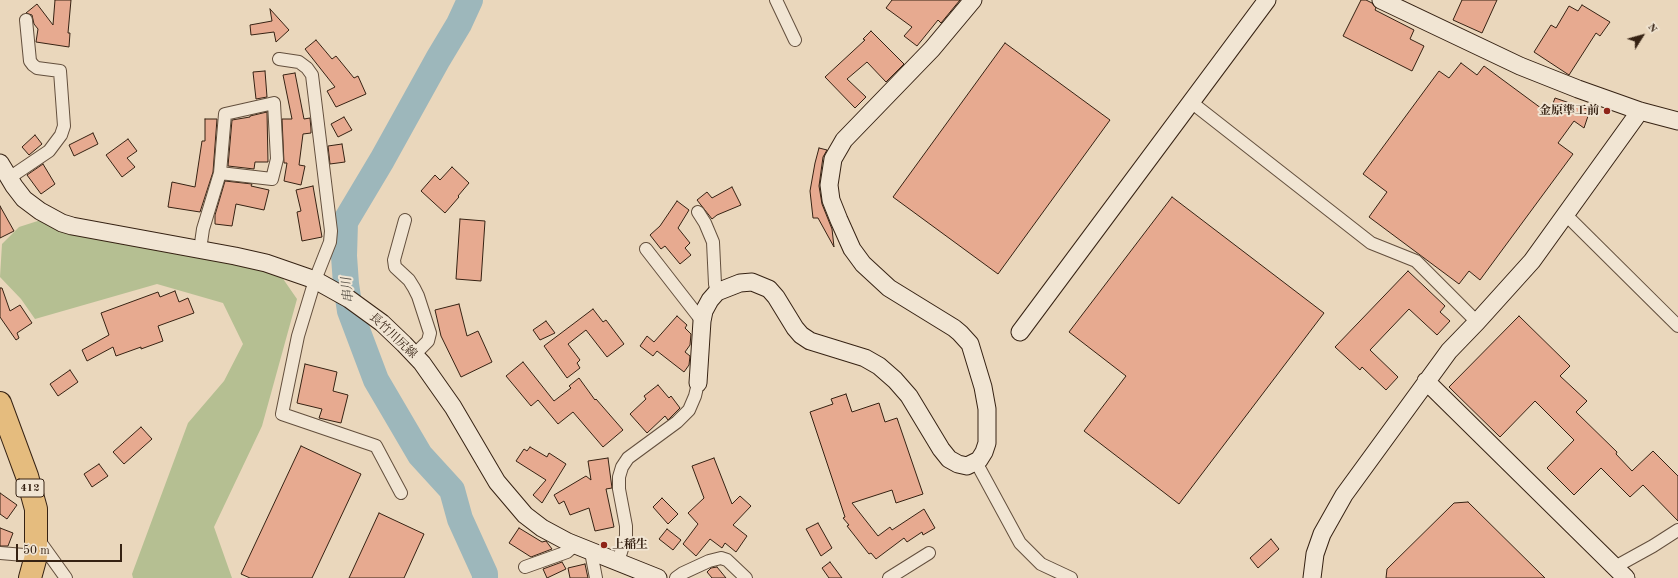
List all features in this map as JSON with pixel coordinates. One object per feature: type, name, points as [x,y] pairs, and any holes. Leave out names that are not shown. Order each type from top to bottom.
[{"type":"highway","name":"412","points":[[0,403],[27,476],[36,509],[36,547],[30,578]]},
{"type":"street","points":[[776,0],[795,40]]},
{"type":"street","points":[[618,562],[626,531],[619,489],[619,477],[622,467],[628,458],[677,422],[689,410],[695,396],[698,383],[704,311],[710,300],[717,292],[740,283],[752,282],[769,290],[776,297],[795,328],[801,335],[810,341],[865,358],[879,366],[895,380],[909,396],[941,449],[949,459],[958,464],[967,466],[976,462],[984,452],[987,443],[987,409],[983,388],[970,344],[954,328],[889,288],[863,264],[852,249],[838,220],[831,200],[829,185],[833,159],[844,140],[932,49],[973,0]]},
{"type":"street","points":[[1020,332],[1267,0]]},
{"type":"street","points":[[1381,0],[1520,66],[1640,111],[1678,121]]},
{"type":"street","points":[[9,178],[49,151],[61,135],[64,126],[60,71],[37,68],[33,66],[30,61],[26,20]]},
{"type":"street","points":[[279,59],[299,62],[312,75],[331,231],[330,242],[319,282],[298,336],[282,414],[376,446],[401,493]]},
{"type":"street","points":[[1191,102],[1371,243],[1416,261],[1477,322]]},
{"type":"street","points":[[200,250],[203,229],[220,174],[225,114],[274,103],[277,158],[272,179],[220,174]]},
{"type":"street","points":[[1312,578],[1315,554],[1328,521],[1344,495],[1426,380],[1449,351],[1532,261],[1640,111]]},
{"type":"street","name":"長竹川尻線","points":[[0,164],[28,202],[44,214],[62,223],[266,263],[319,282],[369,313],[409,349],[441,389],[488,468],[519,509],[535,523],[553,535],[591,552],[658,578]]},
{"type":"street","points":[[698,212],[705,223],[713,242],[715,284],[717,292]]},
{"type":"street","points":[[1566,215],[1678,326]]},
{"type":"street","points":[[405,220],[394,260],[395,267],[409,280],[414,288],[430,333],[428,341],[409,349]]},
{"type":"street","points":[[646,249],[702,321]]},
{"type":"street","points":[[1426,380],[1620,572],[1678,530]]},
{"type":"street","points":[[976,462],[1020,543],[1041,564],[1071,578]]},
{"type":"street","points":[[525,567],[567,552],[575,545]]},
{"type":"street","points":[[0,553],[36,547],[66,578]]},
{"type":"street","points":[[591,552],[596,578]]},
{"type":"street","points":[[889,578],[929,553]]},
{"type":"street","points":[[676,578],[703,564],[721,558],[727,560],[746,578]]},
{"type":"green space","points":[[47,218],[279,273],[297,299],[262,426],[214,527],[232,578],[133,578],[132,574],[188,423],[224,381],[243,344],[223,303],[157,284],[35,319],[21,299],[0,277],[2,244],[19,227]]},
{"type":"building","points":[[55,0],[71,0],[68,33],[70,33],[69,47],[36,42],[38,29],[34,24],[32,15],[26,13],[37,4],[53,25]]},
{"type":"building","points":[[892,0],[960,0],[941,23],[938,20],[917,46],[904,36],[912,27],[886,8]]},
{"type":"building","points":[[1361,0],[1366,0],[1372,3],[1376,8],[1375,10],[1414,30],[1410,39],[1424,46],[1412,71],[1343,36]]},
{"type":"building","points":[[1462,0],[1497,0],[1482,33],[1453,20]]},
{"type":"building","points":[[1582,5],[1610,22],[1600,36],[1596,33],[1569,75],[1534,52],[1551,25],[1556,28],[1569,6],[1578,11]]},
{"type":"building","points":[[270,9],[289,30],[276,42],[274,32],[251,35],[250,25],[272,21]]},
{"type":"building","points":[[871,31],[904,64],[886,82],[867,62],[847,79],[866,97],[855,108],[825,77],[865,40],[863,39]]},
{"type":"building","points":[[316,40],[332,59],[336,56],[354,78],[358,76],[366,94],[336,107],[327,91],[335,87],[305,49]]},
{"type":"building","points":[[1005,43],[1110,120],[998,274],[893,197]]},
{"type":"building","points":[[1461,63],[1477,75],[1484,66],[1549,114],[1555,98],[1590,110],[1584,128],[1574,121],[1558,143],[1573,154],[1480,280],[1469,271],[1459,284],[1369,217],[1387,192],[1363,174],[1439,71],[1449,78]]},
{"type":"building","points":[[265,71],[267,97],[256,99],[253,72]]},
{"type":"building","points":[[295,73],[304,119],[310,118],[311,129],[311,133],[303,134],[299,165],[305,166],[301,185],[284,181],[287,163],[284,163],[282,119],[292,119],[283,75]]},
{"type":"building","points":[[267,112],[268,162],[255,162],[254,169],[228,166],[232,120]]},
{"type":"building","points":[[344,117],[352,130],[338,137],[331,124]]},
{"type":"building","points":[[205,119],[217,119],[213,172],[200,212],[168,207],[172,182],[195,187],[202,141],[205,141]]},
{"type":"building","points":[[93,133],[98,144],[74,156],[69,145]]},
{"type":"building","points":[[35,135],[42,144],[29,155],[22,147]]},
{"type":"building","points":[[128,139],[137,151],[127,158],[135,167],[122,177],[106,155]]},
{"type":"building","points":[[342,144],[345,162],[330,164],[328,146]]},
{"type":"building","points":[[819,148],[827,150],[823,157],[819,186],[822,204],[832,229],[834,247],[818,218],[813,218],[810,191]]},
{"type":"building","points":[[43,164],[55,184],[41,194],[27,175]]},
{"type":"building","points":[[452,167],[469,183],[445,213],[421,191],[435,175],[440,180]]},
{"type":"building","points":[[225,181],[252,184],[251,186],[269,190],[264,210],[236,204],[232,226],[215,224],[215,215]]},
{"type":"building","points":[[313,186],[322,237],[302,241],[297,212],[301,211],[296,190]]},
{"type":"building","points":[[732,187],[741,205],[717,215],[712,219],[697,200],[707,192],[712,198]]},
{"type":"building","points":[[1172,197],[1324,313],[1179,504],[1084,431],[1126,376],[1069,332]]},
{"type":"building","points":[[677,201],[689,210],[678,228],[690,243],[685,248],[691,255],[680,264],[665,246],[661,249],[650,235],[660,226]]},
{"type":"building","points":[[0,206],[14,231],[0,238]]},
{"type":"building","points":[[460,219],[485,221],[481,281],[456,279]]},
{"type":"building","points":[[1408,271],[1445,306],[1440,312],[1450,321],[1437,335],[1409,309],[1370,350],[1398,377],[1386,390],[1362,367],[1360,370],[1335,347]]},
{"type":"building","points":[[0,288],[2,288],[10,311],[20,305],[32,323],[17,333],[19,338],[16,340],[0,317]]},
{"type":"building","points":[[175,291],[179,302],[188,298],[194,313],[158,326],[163,341],[116,356],[113,347],[87,361],[82,350],[109,335],[101,313],[158,292],[160,297]]},
{"type":"building","points":[[459,304],[467,336],[478,331],[492,362],[461,377],[441,336],[435,310]]},
{"type":"building","points":[[593,309],[603,322],[606,320],[624,344],[607,357],[586,330],[568,344],[580,360],[577,363],[580,368],[567,378],[544,346]]},
{"type":"building","points":[[677,316],[687,325],[685,328],[691,334],[690,345],[685,352],[690,356],[689,365],[684,372],[657,351],[653,356],[640,346],[647,336],[654,342]]},
{"type":"building","points":[[1519,316],[1570,366],[1560,376],[1587,401],[1576,412],[1617,452],[1616,454],[1632,471],[1653,451],[1678,476],[1678,521],[1643,485],[1630,497],[1601,468],[1574,495],[1547,468],[1574,440],[1535,401],[1500,437],[1449,387]]},
{"type":"building","points":[[546,321],[555,333],[540,340],[533,330]]},
{"type":"building","points":[[523,362],[554,401],[571,388],[569,386],[579,378],[595,400],[596,399],[623,430],[603,447],[573,412],[558,424],[538,400],[531,406],[506,376]]},
{"type":"building","points":[[305,364],[337,372],[333,391],[348,395],[341,423],[319,418],[322,409],[297,403]]},
{"type":"building","points":[[70,370],[78,382],[58,396],[50,384]]},
{"type":"building","points":[[658,385],[669,398],[671,396],[680,408],[668,420],[665,416],[647,433],[630,414],[646,399],[644,396]]},
{"type":"building","points":[[846,394],[852,412],[879,403],[885,422],[897,418],[923,494],[896,503],[892,490],[852,503],[878,536],[890,527],[892,530],[924,509],[935,528],[923,535],[922,532],[907,542],[904,538],[876,559],[871,553],[869,554],[847,526],[849,525],[843,518],[845,517],[810,412],[833,404],[831,399]]},
{"type":"building","points":[[141,427],[152,439],[124,464],[113,452]]},
{"type":"building","points":[[301,446],[361,474],[312,578],[250,578],[241,574]]},
{"type":"building","points":[[530,447],[547,457],[549,453],[566,464],[542,503],[533,495],[546,480],[516,461],[524,449],[527,451]]},
{"type":"building","points":[[608,458],[612,488],[606,489],[614,527],[595,531],[589,508],[570,515],[564,501],[559,504],[554,495],[586,476],[591,480],[588,461]]},
{"type":"building","points":[[714,458],[732,504],[740,496],[751,506],[733,525],[747,536],[736,552],[725,543],[722,548],[710,539],[696,556],[683,544],[698,524],[688,513],[704,498],[692,466]]},
{"type":"building","points":[[99,464],[108,476],[92,487],[84,474]]},
{"type":"building","points":[[0,493],[17,505],[7,519],[0,514]]},
{"type":"building","points":[[662,498],[678,514],[668,524],[653,507]]},
{"type":"building","points":[[1468,502],[1545,578],[1386,578],[1387,569],[1454,503]]},
{"type":"building","points":[[379,513],[424,534],[404,578],[349,578]]},
{"type":"building","points":[[818,523],[832,548],[821,556],[806,529]]},
{"type":"building","points":[[0,528],[13,533],[8,546],[0,546]]},
{"type":"building","points":[[519,528],[542,542],[546,541],[552,549],[531,557],[509,543]]},
{"type":"building","points":[[667,529],[681,540],[673,550],[659,539]]},
{"type":"building","points":[[1271,539],[1279,549],[1258,568],[1250,558]]},
{"type":"building","points":[[562,562],[566,569],[547,578],[543,569]]},
{"type":"building","points":[[830,562],[842,578],[829,578],[822,568]]},
{"type":"building","points":[[585,564],[588,578],[570,578],[568,568]]},
{"type":"building","points":[[717,567],[726,578],[712,578],[707,572],[711,568]]},
{"type":"waterway","name":"串川","points":[[470,0],[459,24],[345,222],[344,256],[350,311],[376,380],[420,455],[452,490],[460,519],[485,574],[485,578]]},
{"type":"place","name":"金原準工前","points":[[1607,111]]},
{"type":"place","name":"上稲生","points":[[604,545]]}]
